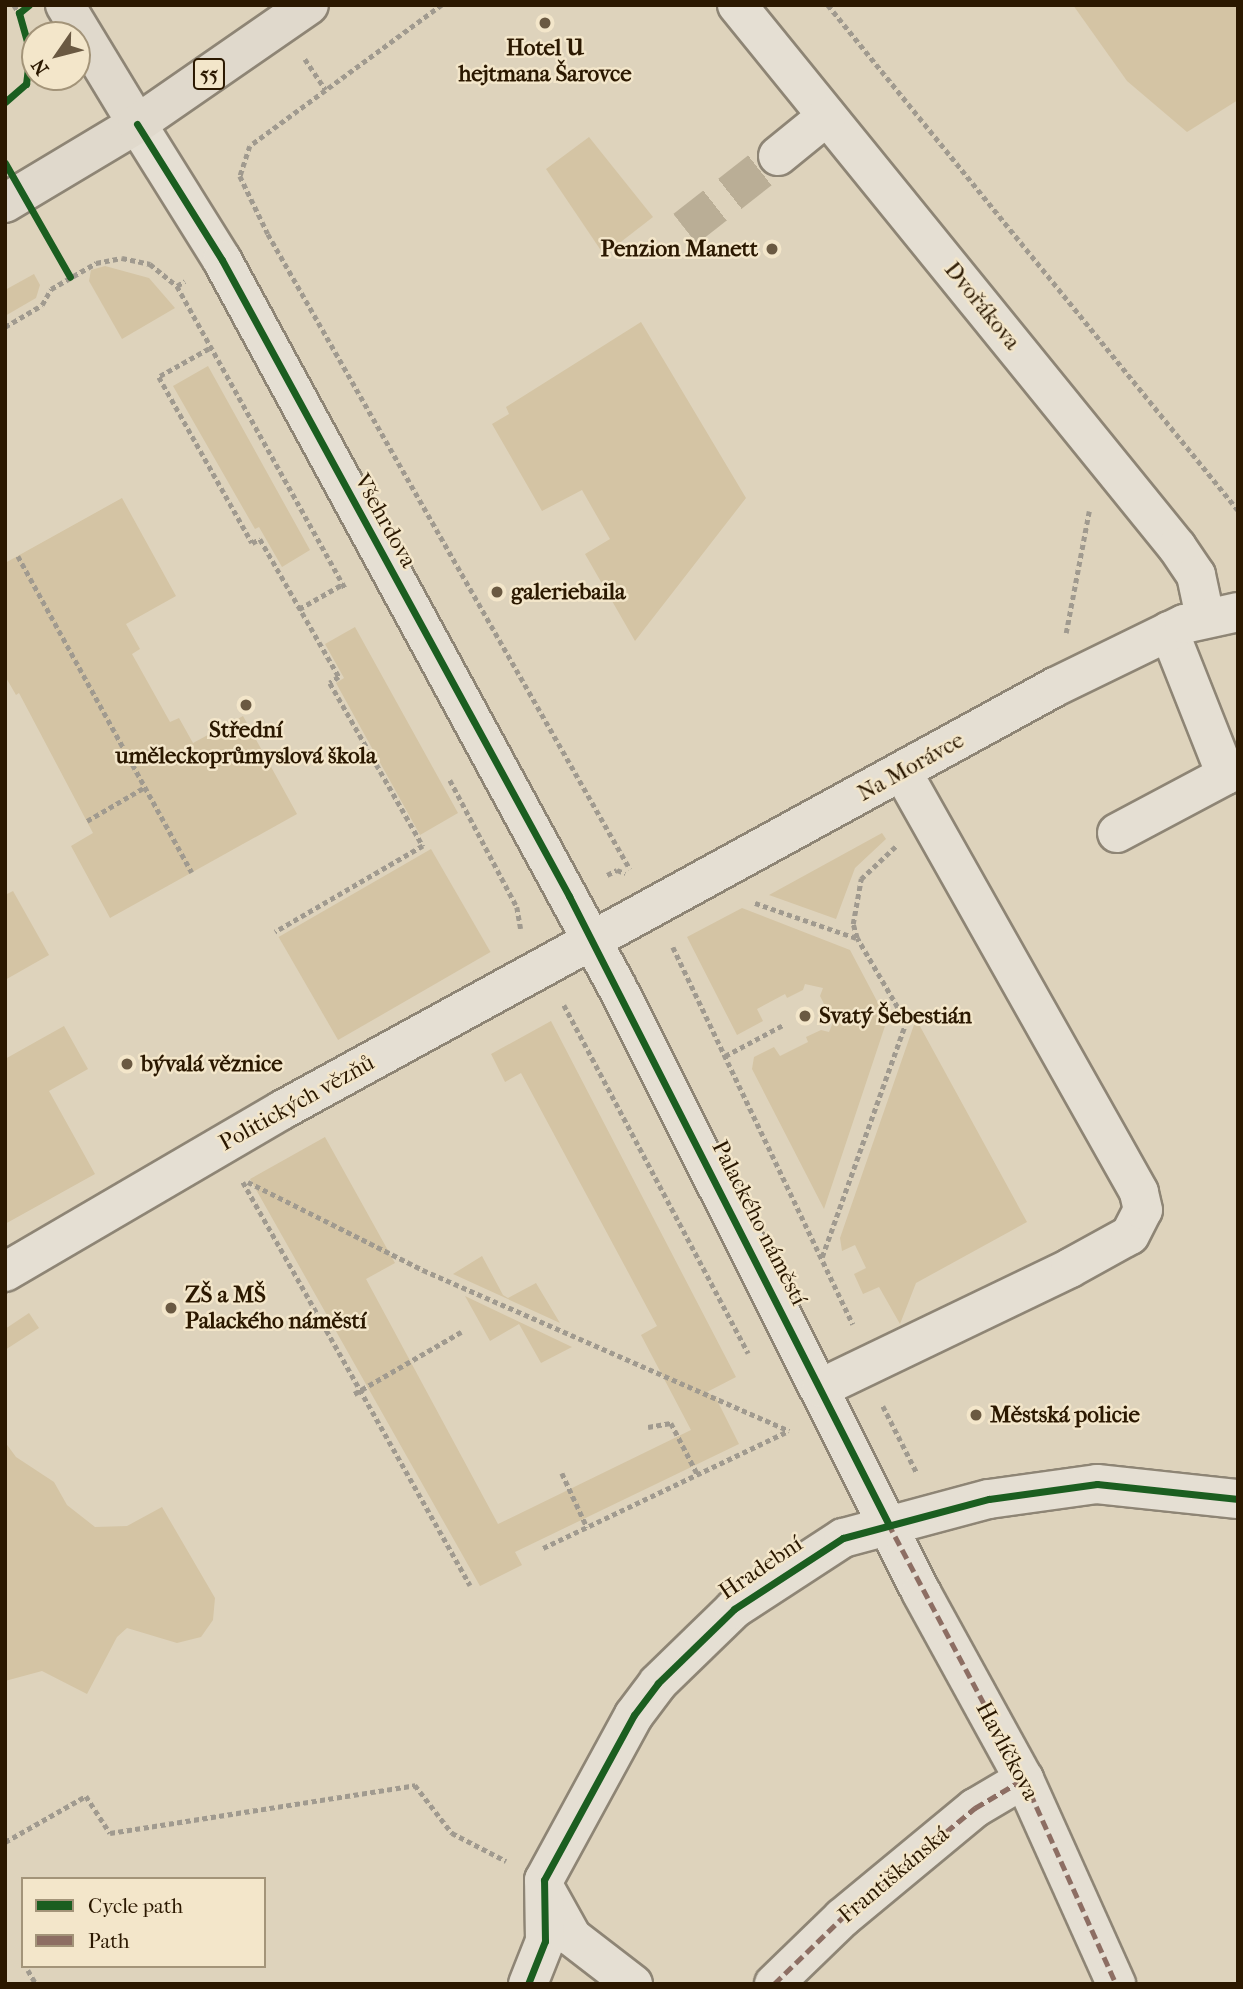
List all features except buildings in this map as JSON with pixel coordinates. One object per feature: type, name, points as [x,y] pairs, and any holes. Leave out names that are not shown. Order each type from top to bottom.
[{"type":"main road","points":[[65,5],[137,124]]},
{"type":"main road","name":"55","points":[[5,203],[137,124],[309,5]]},
{"type":"street","name":"Dvořákova","points":[[737,5],[1177,547],[1221,615]]},
{"type":"street","points":[[778,156],[827,116]]},
{"type":"street","name":"Všehrdova","points":[[137,124],[222,260],[593,941]]},
{"type":"street","name":"Na Morávce","points":[[593,941],[1055,687],[1169,631],[1221,615]]},
{"type":"street","points":[[1117,833],[1226,775],[1169,631]]},
{"type":"street","points":[[821,1388],[1070,1268],[1130,1235],[1143,1210],[1139,1192],[902,771]]},
{"type":"street","name":"Politických vězňů","points":[[5,1272],[282,1110],[593,941]]},
{"type":"street","name":"Palackého náměstí","points":[[593,941],[888,1523]]},
{"type":"street","name":"Hradební","points":[[528,1984],[545,1941],[544,1880],[635,1712],[708,1629],[843,1538],[888,1523],[989,1499],[1097,1484],[1238,1500]]},
{"type":"street","name":"Havlíčkova","points":[[888,1523],[1024,1779],[1116,1984]]},
{"type":"street","name":"Františkánská","points":[[774,1984],[842,1918],[975,1808],[1024,1779]]},
{"type":"street","points":[[544,1880],[550,1905],[572,1937],[633,1984]]},
{"type":"path","points":[[14,5],[19,13],[29,5]]},
{"type":"path","points":[[442,5],[250,146],[240,176],[268,234],[634,876]]},
{"type":"path","points":[[828,5],[1238,510]]},
{"type":"path","points":[[177,286],[268,234]]},
{"type":"path","points":[[5,327],[42,305],[51,289],[96,263],[122,258],[150,264],[177,286],[209,349],[350,596]]},
{"type":"path","points":[[64,265],[70,277]]},
{"type":"path","points":[[209,349],[159,377],[252,543],[260,539],[339,677],[330,683],[424,846],[275,932]]},
{"type":"path","points":[[1076,634],[1064,641],[1091,501],[1098,511]]},
{"type":"path","points":[[18,556],[192,872]]},
{"type":"path","points":[[299,608],[343,584]]},
{"type":"path","points":[[449,778],[517,907],[521,924]]},
{"type":"path","points":[[87,821],[145,787]]},
{"type":"path","points":[[821,1258],[906,1023],[857,938],[854,900],[861,879],[881,855],[904,840]]},
{"type":"path","points":[[748,901],[857,938]]},
{"type":"path","points":[[561,1000],[750,1357]]},
{"type":"path","points":[[725,1056],[783,1025]]},
{"type":"path","points":[[470,1585],[241,1178],[424,1270],[789,1431]]},
{"type":"path","points":[[354,1394],[461,1332]]},
{"type":"path","points":[[782,1419],[789,1431]]},
{"type":"path","points":[[648,1427],[671,1423],[698,1475]]},
{"type":"path","points":[[543,1548],[789,1431]]},
{"type":"path","points":[[562,1473],[587,1527]]},
{"type":"path","points":[[5,1842],[86,1797],[110,1833],[415,1784],[452,1833],[544,1880]]},
{"type":"path","points":[[28,1970],[36,1984]]},
{"type":"shaded area","points":[[1073,5],[1238,5],[1238,100],[1187,132],[1127,81]]},
{"type":"shaded area","points":[[589,137],[653,217],[604,255],[546,169]]},
{"type":"shaded area","points":[[105,266],[149,278],[175,308],[122,339],[89,281],[91,270]]},
{"type":"shaded area","points":[[34,274],[40,285],[36,298],[5,316],[5,290]]},
{"type":"shaded area","points":[[641,322],[746,498],[635,641],[585,554],[610,539],[582,490],[542,511],[492,424],[509,414],[506,407]]},
{"type":"shaded area","points":[[208,366],[310,550],[282,567],[259,527],[255,529],[173,386]]},
{"type":"shaded area","points":[[122,498],[176,596],[126,624],[140,649],[132,654],[170,722],[179,718],[193,743],[243,716],[297,814],[110,918],[71,846],[93,833],[19,693],[16,695],[5,676],[5,563]]},
{"type":"shaded area","points":[[355,627],[458,813],[420,835],[336,683],[344,678],[325,644]]},
{"type":"shaded area","points":[[882,833],[886,839],[855,868],[836,919],[769,895]]},
{"type":"shaded area","points":[[431,849],[491,952],[338,1040],[279,937]]},
{"type":"shaded area","points":[[13,891],[49,955],[5,980],[5,895]]},
{"type":"shaded area","points":[[742,908],[850,950],[887,1020],[824,1209],[752,1069],[754,1057],[774,1047],[780,1056],[808,1042],[806,1037],[821,1030],[829,1032],[836,1015],[828,1012],[820,996],[823,988],[805,984],[803,990],[787,998],[785,994],[757,1009],[763,1021],[737,1035],[687,937]]},
{"type":"shaded area","points":[[916,1019],[1027,1222],[916,1283],[900,1324],[879,1287],[863,1294],[854,1274],[866,1268],[855,1245],[842,1251],[840,1238]]},
{"type":"shaded area","points":[[551,1021],[736,1377],[707,1392],[716,1398],[739,1444],[515,1552],[522,1565],[480,1586],[250,1179],[325,1137],[395,1263],[366,1279],[498,1524],[691,1430],[641,1335],[657,1326],[521,1073],[505,1082],[491,1054]]},
{"type":"shaded area","points":[[64,1026],[88,1069],[49,1091],[95,1174],[5,1224],[5,1059]]},
{"type":"shaded area","points":[[482,1256],[503,1295],[508,1298],[536,1283],[560,1323],[453,1274]]},
{"type":"shaded area","points":[[465,1296],[572,1347],[541,1363],[519,1324],[490,1341]]},
{"type":"shaded area","points":[[29,1313],[39,1328],[5,1350],[5,1329]]},
{"type":"shaded area","points":[[5,1442],[16,1457],[54,1482],[67,1505],[95,1527],[127,1526],[162,1507],[215,1598],[213,1620],[201,1637],[177,1643],[127,1628],[117,1637],[87,1694],[42,1671],[5,1681]]},
{"type":"tunnel","points":[[685,229],[778,156]]},
{"type":"marked path","points":[[888,1523],[1024,1779],[1116,1984]]},
{"type":"marked path","points":[[774,1984],[842,1918],[975,1808],[1024,1779]]},
{"type":"cycle path","points":[[5,102],[26,84],[30,52],[19,13],[29,5]]},
{"type":"cycle path","points":[[137,124],[222,260],[569,896],[888,1523]]},
{"type":"cycle path","points":[[5,163],[70,277]]},
{"type":"cycle path","points":[[528,1984],[545,1941],[544,1880],[634,1715],[658,1683],[734,1609],[843,1538],[989,1499],[1097,1484],[1238,1499]]},
{"type":"place","name":"Hotel U hejtmana Šarovce","points":[[545,23]]},
{"type":"place","name":"Penzion Manett","points":[[772,249]]},
{"type":"place","name":"galeriebaila","points":[[497,592]]},
{"type":"place","name":"Střední uměleckoprůmyslová škola","points":[[246,705]]},
{"type":"place","name":"Svatý Šebestián","points":[[805,1016]]},
{"type":"place","name":"bývalá věznice","points":[[127,1064]]},
{"type":"place","name":"ZŠ a MŠ Palackého náměstí","points":[[171,1308]]},
{"type":"place","name":"Městská policie","points":[[976,1415]]}]
